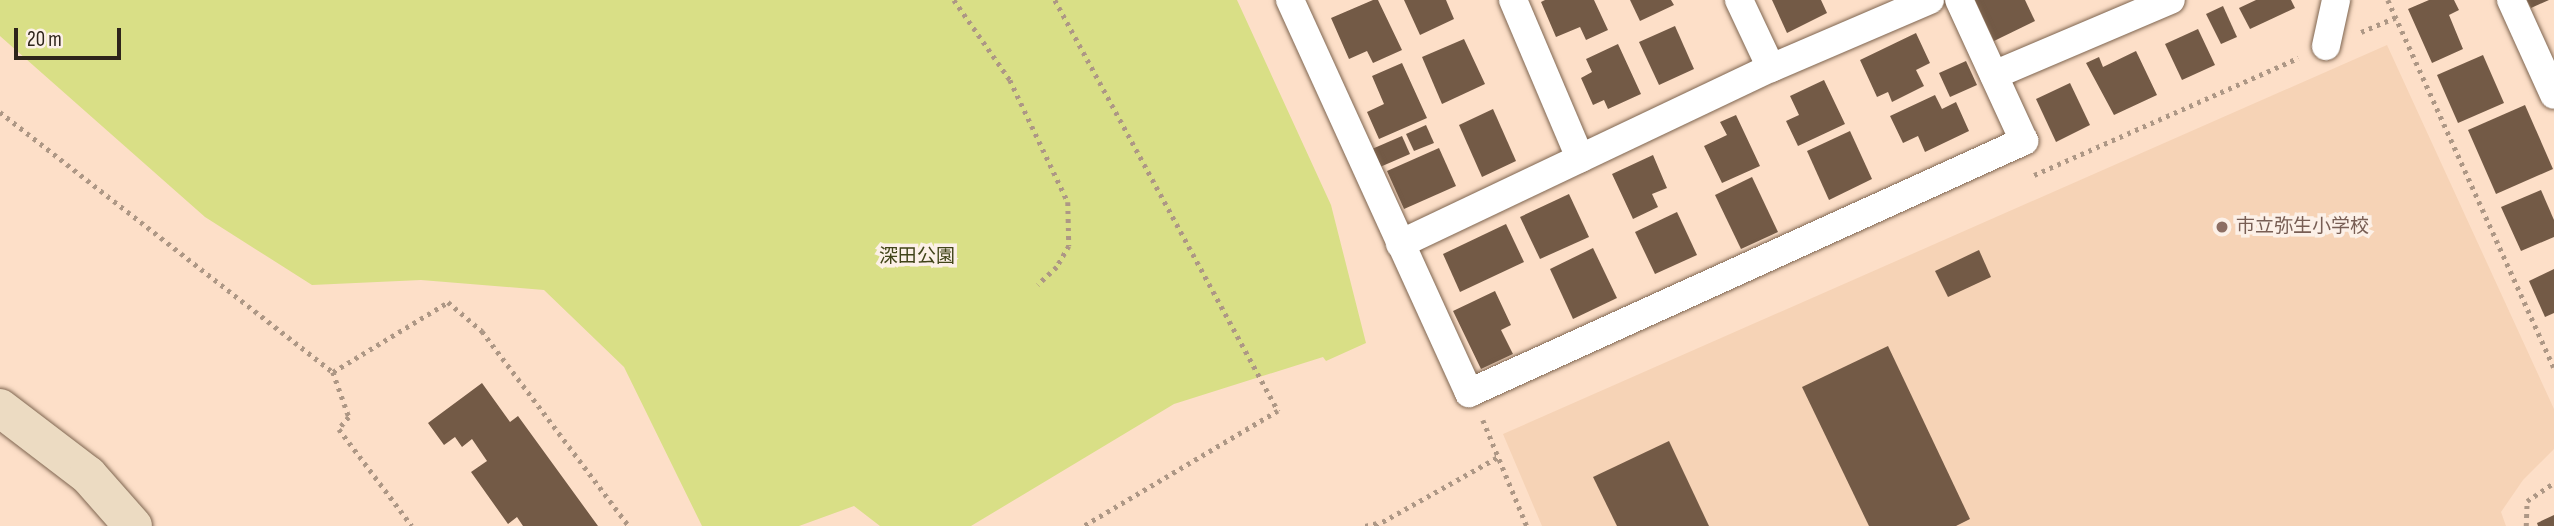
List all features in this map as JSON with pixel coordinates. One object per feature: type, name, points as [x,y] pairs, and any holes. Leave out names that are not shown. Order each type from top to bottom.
[{"type":"street","points":[[1290,0],[1469,394],[2024,141],[1959,0]]},
{"type":"street","points":[[1513,0],[1580,158]]},
{"type":"street","points":[[1739,0],[1770,68]]},
{"type":"street","points":[[1400,244],[1770,68],[1930,0]]},
{"type":"street","points":[[2326,46],[2336,0]]},
{"type":"street","points":[[2511,0],[2554,95]]},
{"type":"street","points":[[1994,75],[2160,2]]},
{"type":"street","points":[[0,408],[88,475],[133,526]]},
{"type":"path","points":[[954,0],[1010,80],[1068,202],[1069,246],[1057,267],[1038,285]]},
{"type":"path","points":[[1055,0],[1278,411],[1084,526]]},
{"type":"path","points":[[2388,0],[2554,367]]},
{"type":"path","points":[[0,112],[333,372],[349,417],[339,429],[412,526]]},
{"type":"path","points":[[333,372],[448,302],[491,341],[629,526]]},
{"type":"path","points":[[1469,394],[1527,526]]},
{"type":"path","points":[[1365,526],[1376,525],[1498,457]]},
{"type":"path","points":[[2526,526],[2527,501],[2554,484]]},
{"type":"shaded area","name":"市立弥生小学校","points":[[2387,45],[2554,409],[2554,449],[2523,480],[2501,512],[2506,526],[1542,526],[1503,434]]},
{"type":"green space","name":"深田公園","points":[[0,0],[1237,0],[1331,205],[1366,343],[1326,361],[1323,357],[1174,404],[971,526],[880,526],[854,506],[799,526],[702,526],[624,367],[544,290],[421,280],[312,285],[205,217],[0,36]]},
{"type":"building","points":[[1378,0],[1402,50],[1373,63],[1367,51],[1349,59],[1331,18]]},
{"type":"building","points":[[1404,0],[1446,0],[1454,19],[1420,35]]},
{"type":"building","points":[[1594,0],[1608,30],[1586,40],[1580,27],[1556,37],[1541,2]]},
{"type":"building","points":[[1630,0],[1671,0],[1674,5],[1640,21]]},
{"type":"building","points":[[1772,0],[1821,0],[1827,13],[1787,33]]},
{"type":"building","points":[[1975,0],[2025,0],[2035,21],[1994,41]]},
{"type":"building","points":[[2256,0],[2291,0],[2295,8],[2250,29],[2239,8]]},
{"type":"building","points":[[2429,0],[2454,0],[2459,10],[2449,15],[2463,49],[2432,63],[2408,9]]},
{"type":"building","points":[[2527,0],[2549,0],[2531,8]]},
{"type":"building","points":[[2223,6],[2237,37],[2221,44],[2206,14]]},
{"type":"building","points":[[1675,26],[1694,69],[1659,85],[1639,42]]},
{"type":"building","points":[[2198,29],[2215,65],[2182,80],[2165,44]]},
{"type":"building","points":[[1916,33],[1930,63],[1916,70],[1924,86],[1892,102],[1888,92],[1877,97],[1860,60]]},
{"type":"building","points":[[1464,39],[1485,84],[1442,104],[1422,57]]},
{"type":"building","points":[[1618,44],[1641,94],[1608,109],[1604,100],[1593,105],[1581,78],[1592,72],[1586,59]]},
{"type":"building","points":[[2136,51],[2157,95],[2114,115],[2086,63],[2099,57],[2103,67]]},
{"type":"building","points":[[2483,55],[2504,103],[2458,123],[2437,75]]},
{"type":"building","points":[[1966,61],[1977,85],[1950,97],[1939,73]]},
{"type":"building","points":[[1402,63],[1427,118],[1379,139],[1367,112],[1384,104],[1372,76]]},
{"type":"building","points":[[1824,80],[1845,124],[1798,146],[1786,121],[1799,115],[1790,96]]},
{"type":"building","points":[[2070,83],[2090,125],[2056,142],[2036,99]]},
{"type":"building","points":[[1935,95],[1942,109],[1956,102],[1969,131],[1925,152],[1918,136],[1903,143],[1890,116]]},
{"type":"building","points":[[2525,105],[2553,169],[2496,194],[2468,130]]},
{"type":"building","points":[[1493,109],[1516,161],[1482,177],[1459,125]]},
{"type":"building","points":[[1736,115],[1760,166],[1722,183],[1704,146],[1727,135],[1720,122]]},
{"type":"building","points":[[1426,125],[1434,143],[1414,151],[1406,134]]},
{"type":"building","points":[[1850,131],[1872,179],[1829,200],[1807,151]]},
{"type":"building","points":[[1402,136],[1410,154],[1380,167],[1372,149]]},
{"type":"building","points":[[1439,148],[1456,186],[1404,209],[1387,171]]},
{"type":"building","points":[[1653,155],[1667,188],[1652,194],[1658,207],[1633,219],[1612,174]]},
{"type":"building","points":[[1752,177],[1778,232],[1741,249],[1715,195]]},
{"type":"building","points":[[2541,190],[2554,220],[2554,237],[2521,251],[2501,207]]},
{"type":"building","points":[[1569,194],[1589,237],[1540,259],[1520,217]]},
{"type":"building","points":[[1677,212],[1697,255],[1655,274],[1635,232]]},
{"type":"building","points":[[1506,224],[1524,262],[1460,292],[1443,254]]},
{"type":"building","points":[[1593,248],[1617,298],[1573,319],[1550,269]]},
{"type":"building","points":[[1979,250],[1991,277],[1948,297],[1935,271]]},
{"type":"building","points":[[2554,269],[2554,313],[2545,317],[2529,281]]},
{"type":"building","points":[[1495,291],[1511,325],[1501,330],[1513,354],[1481,369],[1453,311]]},
{"type":"building","points":[[1888,346],[1970,519],[1956,526],[1869,526],[1802,387]]},
{"type":"building","points":[[482,383],[510,422],[518,416],[598,526],[523,526],[517,517],[508,524],[471,472],[487,461],[472,439],[462,447],[455,437],[444,445],[428,423]]},
{"type":"building","points":[[1669,441],[1709,526],[1617,526],[1593,477]]},
{"type":"building","points":[[2554,515],[2554,526],[2538,526],[2537,523]]},
{"type":"place","name":"市立弥生小学校","points":[[2222,227]]}]
